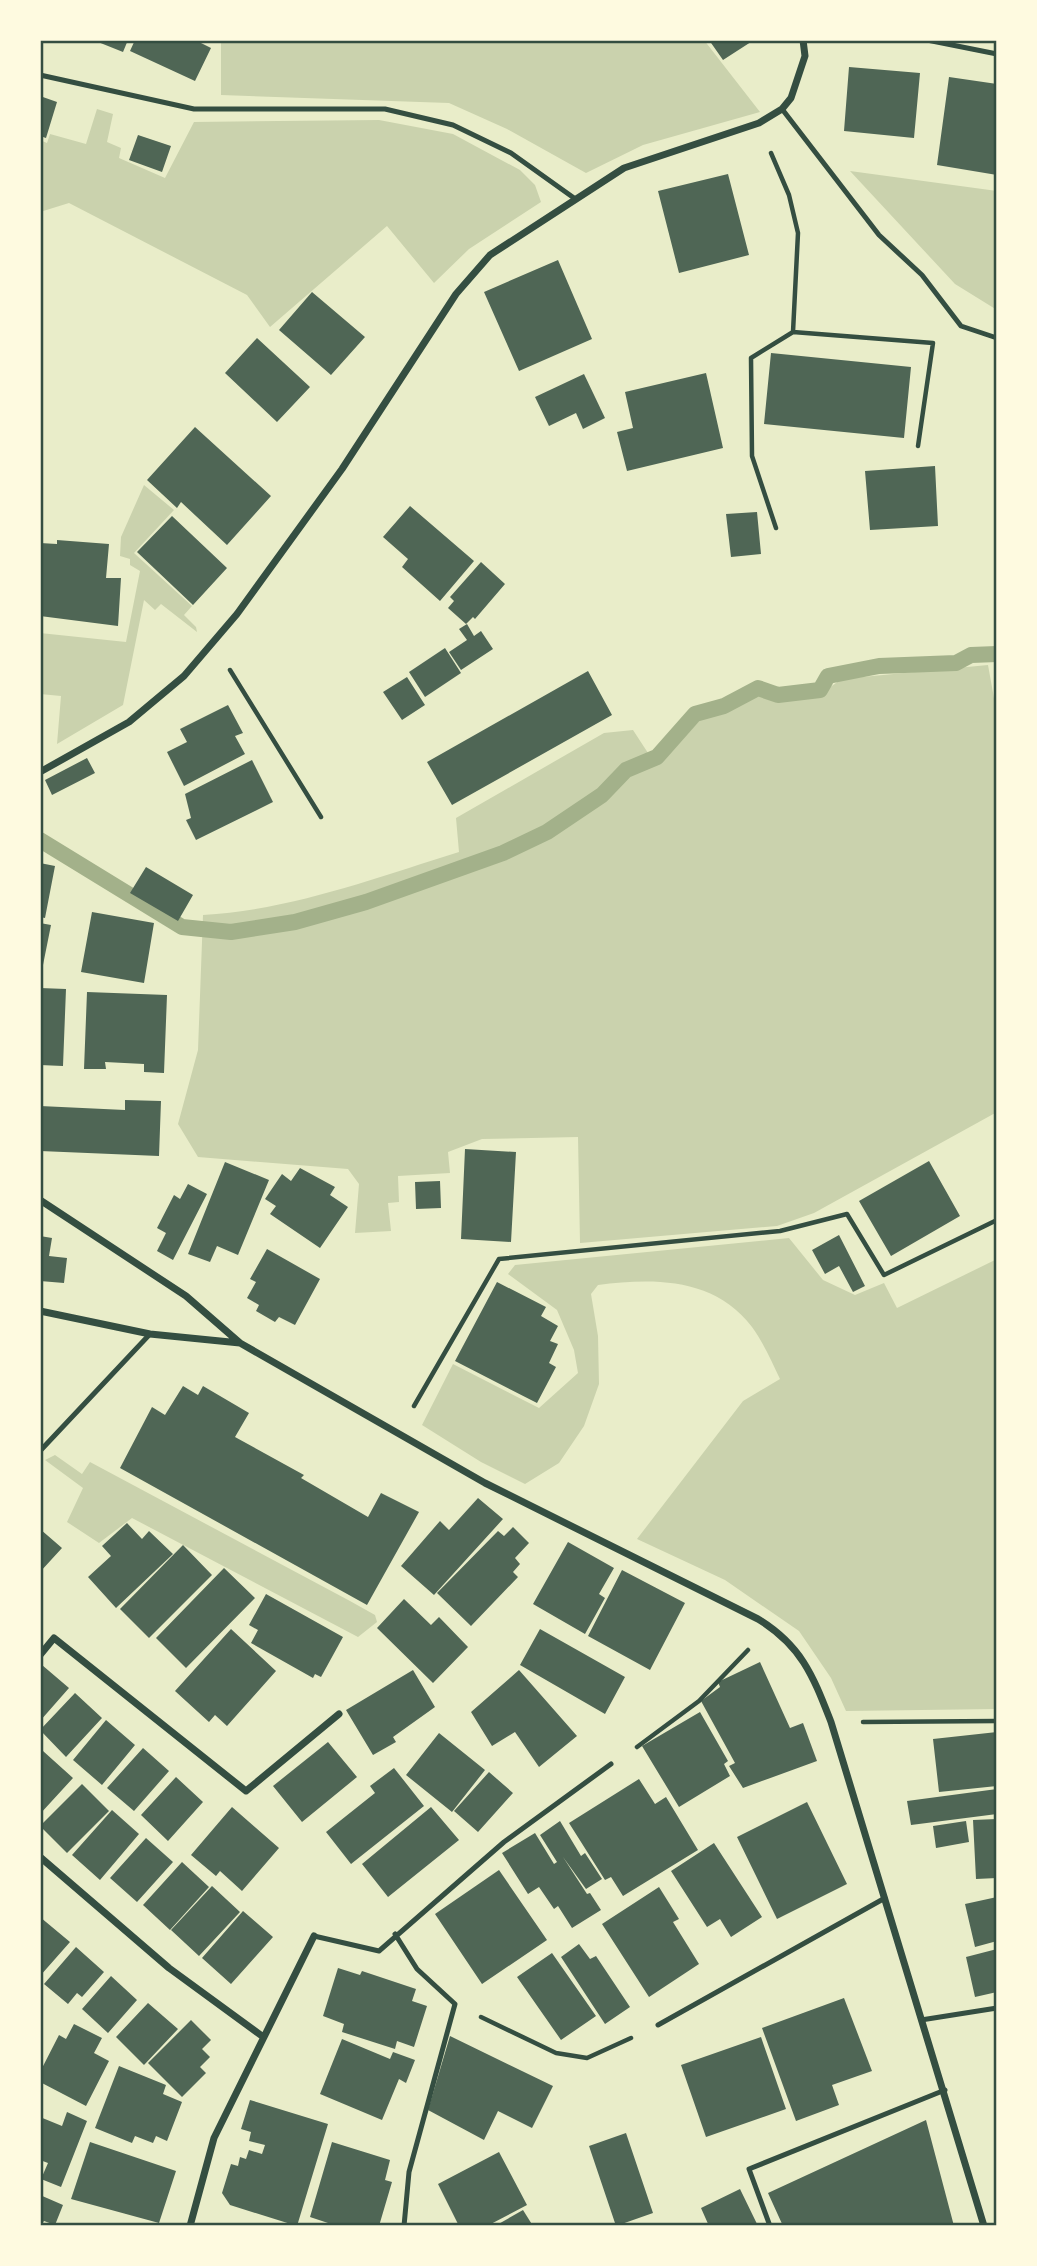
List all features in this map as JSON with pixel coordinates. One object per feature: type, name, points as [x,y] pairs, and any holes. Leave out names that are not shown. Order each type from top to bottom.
[{"type":"street","points":[[40,772],[129,722],[184,676],[212,643],[342,469],[457,294],[490,255],[624,168],[759,123],[782,109],[791,98],[805,56],[803,40]]},
{"type":"street","points":[[40,1200],[187,1296],[240,1343],[485,1483],[632,1554],[773,1628],[793,1646],[811,1672],[831,1722],[921,2020],[945,2090],[984,2226]]},
{"type":"street","points":[[40,1311],[150,1334],[240,1343]]},
{"type":"street","points":[[40,1655],[54,1638],[246,1791],[339,1714]]},
{"type":"street","points":[[40,1857],[169,1968],[262,2036]]},
{"type":"street","points":[[190,2226],[214,2138],[262,2036],[314,1936]]},
{"type":"lane","points":[[927,40],[997,54]]},
{"type":"lane","points":[[40,75],[194,109],[385,109],[453,125],[511,153],[574,198]]},
{"type":"lane","points":[[782,109],[879,235],[922,275],[961,327],[997,338]]},
{"type":"lane","points":[[40,1451],[150,1334]]},
{"type":"lane","points":[[314,1936],[379,1951],[395,1934],[504,1842],[611,1764]]},
{"type":"lane","points":[[658,2025],[885,1898]]},
{"type":"lane","points":[[395,1934],[417,1969],[455,2004],[409,2172],[404,2226]]},
{"type":"lane","points":[[921,2020],[997,2008]]},
{"type":"lane","points":[[771,2226],[749,2169],[945,2090]]},
{"type":"path","points":[[759,123],[789,195],[798,233],[793,332]]},
{"type":"path","points":[[776,528],[752,456],[751,358],[793,332],[933,343],[918,446]]},
{"type":"path","points":[[212,643],[321,817]]},
{"type":"path","points":[[398,1434],[499,1259],[780,1231],[847,1214],[884,1275],[997,1220]]},
{"type":"path","points":[[611,1764],[699,1701],[750,1648]]},
{"type":"path","points":[[831,1722],[997,1721]]},
{"type":"path","points":[[455,2004],[556,2053],[587,2057],[658,2025]]},
{"type":"green space","points":[[218,40],[704,40],[760,112],[643,145],[586,173],[507,129],[449,103],[221,95],[221,42]]},
{"type":"green space","points":[[97,109],[113,114],[107,142],[121,148],[119,158],[165,178],[194,122],[379,120],[453,134],[520,170],[535,185],[541,202],[469,249],[434,283],[387,226],[270,327],[247,295],[69,203],[40,212],[40,140],[47,143],[50,134],[86,144]]},
{"type":"green space","points":[[850,171],[997,191],[997,310],[955,284]]},
{"type":"green space","points":[[144,485],[174,510],[134,553],[192,606],[184,615],[196,627],[197,632],[161,604],[155,610],[144,600],[123,705],[57,744],[61,696],[40,694],[40,633],[126,642],[140,571],[130,565],[130,559],[120,556],[121,537]]},
{"type":"green space","points":[[988,665],[997,715],[997,1112],[814,1213],[777,1226],[580,1243],[578,1137],[482,1139],[448,1152],[450,1173],[398,1176],[399,1202],[388,1203],[391,1231],[355,1233],[359,1184],[348,1169],[198,1157],[178,1124],[198,1050],[203,915],[301,900],[459,852],[456,818],[604,733],[633,730],[648,753],[664,759],[700,720],[759,693],[782,699],[802,699],[831,687],[841,679]]},
{"type":"green space","points":[[789,1238],[823,1280],[855,1295],[884,1283],[897,1308],[997,1259],[997,1709],[846,1711],[831,1678],[799,1631],[725,1580],[637,1539],[743,1401],[780,1379],[752,1327],[720,1298],[701,1290],[661,1282],[598,1285],[591,1294],[598,1336],[599,1384],[584,1426],[559,1463],[525,1484],[481,1462],[422,1425],[453,1364],[539,1408],[578,1373],[574,1350],[557,1310],[508,1274],[515,1265]]},
{"type":"green space","points":[[55,1455],[82,1474],[90,1462],[350,1601],[375,1615],[377,1622],[358,1637],[132,1518],[99,1543],[67,1522],[83,1488],[45,1460]]},
{"type":"building","points":[[93,40],[128,40],[123,52]]},
{"type":"building","points":[[135,40],[195,40],[211,48],[195,81],[130,51]]},
{"type":"building","points":[[709,40],[754,40],[723,60]]},
{"type":"building","points":[[849,67],[920,73],[914,138],[844,131]]},
{"type":"building","points":[[949,77],[997,84],[997,175],[937,165]]},
{"type":"building","points":[[40,96],[57,102],[46,138],[40,136]]},
{"type":"building","points":[[138,135],[171,146],[162,172],[129,160]]},
{"type":"building","points":[[728,174],[749,255],[679,273],[658,191]]},
{"type":"building","points":[[558,260],[592,339],[519,371],[484,292]]},
{"type":"building","points":[[312,292],[365,337],[331,375],[279,330]]},
{"type":"building","points":[[257,338],[310,387],[277,422],[225,373]]},
{"type":"building","points":[[771,353],[911,367],[904,438],[764,424]]},
{"type":"building","points":[[706,373],[723,448],[627,471],[617,432],[633,428],[625,392]]},
{"type":"building","points":[[584,374],[605,418],[583,429],[576,413],[549,426],[535,397]]},
{"type":"building","points":[[195,427],[271,496],[227,545],[181,502],[177,508],[147,480]]},
{"type":"building","points":[[935,466],[938,526],[870,530],[865,471]]},
{"type":"building","points":[[410,506],[474,561],[440,601],[402,567],[408,559],[383,537]]},
{"type":"building","points":[[757,512],[761,554],[731,557],[726,514]]},
{"type":"building","points":[[172,516],[227,568],[193,605],[137,552]]},
{"type":"building","points":[[57,540],[109,544],[106,578],[121,578],[118,626],[40,616],[40,543],[57,544]]},
{"type":"building","points":[[481,562],[505,584],[475,619],[473,617],[466,624],[448,608],[454,601],[450,597]]},
{"type":"building","points":[[467,624],[474,636],[481,631],[493,649],[461,670],[449,652],[467,640],[459,629]]},
{"type":"building","points":[[445,648],[461,673],[425,697],[409,672]]},
{"type":"building","points":[[588,671],[612,715],[452,805],[427,762]]},
{"type":"building","points":[[407,677],[425,705],[402,720],[383,692]]},
{"type":"building","points":[[228,705],[243,733],[235,736],[245,754],[184,786],[167,752],[187,742],[180,729]]},
{"type":"building","points":[[87,758],[95,773],[52,795],[45,780]]},
{"type":"building","points":[[252,760],[273,802],[196,840],[186,820],[191,818],[185,794]]},
{"type":"building","points":[[40,863],[55,866],[45,918],[40,917]]},
{"type":"building","points":[[146,867],[193,895],[178,921],[130,893]]},
{"type":"building","points":[[92,912],[154,923],[144,983],[81,972]]},
{"type":"building","points":[[40,923],[51,925],[43,965],[40,965]]},
{"type":"building","points":[[40,988],[66,989],[63,1066],[40,1065]]},
{"type":"building","points":[[87,992],[167,995],[164,1073],[144,1072],[144,1064],[105,1062],[106,1069],[84,1069]]},
{"type":"building","points":[[125,1100],[161,1101],[159,1156],[40,1151],[40,1106],[125,1110]]},
{"type":"building","points":[[465,1149],[516,1152],[511,1242],[461,1239]]},
{"type":"building","points":[[929,1161],[960,1216],[891,1256],[859,1201]]},
{"type":"building","points":[[225,1162],[269,1180],[238,1255],[217,1246],[210,1262],[188,1254]]},
{"type":"building","points":[[300,1168],[335,1187],[330,1195],[348,1207],[320,1248],[270,1214],[276,1206],[265,1199],[282,1174],[291,1181]]},
{"type":"building","points":[[440,1181],[441,1208],[416,1209],[415,1182]]},
{"type":"building","points":[[188,1184],[207,1194],[173,1260],[157,1251],[166,1233],[157,1228],[174,1195],[180,1199]]},
{"type":"building","points":[[839,1235],[865,1286],[853,1292],[839,1266],[825,1274],[812,1250]]},
{"type":"building","points":[[40,1236],[52,1238],[49,1256],[67,1258],[64,1283],[40,1281]]},
{"type":"building","points":[[267,1249],[320,1279],[295,1325],[279,1317],[275,1322],[256,1311],[259,1305],[247,1298],[256,1282],[250,1279]]},
{"type":"building","points":[[497,1282],[546,1307],[541,1316],[558,1326],[550,1341],[558,1344],[549,1363],[556,1367],[537,1403],[455,1361]]},
{"type":"building","points":[[183,1386],[198,1395],[203,1386],[249,1413],[235,1437],[304,1475],[301,1478],[368,1517],[381,1493],[419,1512],[367,1605],[120,1468],[152,1407],[165,1415]]},
{"type":"building","points":[[478,1498],[503,1519],[434,1595],[401,1566],[440,1521],[449,1530]]},
{"type":"building","points":[[127,1523],[142,1539],[149,1531],[173,1554],[116,1608],[88,1577],[111,1556],[102,1546]]},
{"type":"building","points":[[513,1527],[529,1543],[515,1558],[520,1564],[513,1572],[518,1577],[471,1626],[437,1593],[498,1531],[504,1536]]},
{"type":"building","points":[[40,1529],[62,1548],[40,1572]]},
{"type":"building","points":[[568,1542],[614,1568],[599,1594],[605,1598],[585,1634],[533,1604]]},
{"type":"building","points":[[183,1545],[212,1575],[149,1638],[120,1609]]},
{"type":"building","points":[[224,1568],[255,1598],[186,1668],[156,1638]]},
{"type":"building","points":[[622,1570],[685,1603],[650,1670],[588,1636]]},
{"type":"building","points":[[266,1594],[343,1637],[321,1677],[315,1674],[313,1678],[251,1643],[258,1630],[249,1625]]},
{"type":"building","points":[[404,1599],[431,1625],[439,1617],[468,1647],[433,1683],[377,1628]]},
{"type":"building","points":[[231,1629],[276,1671],[227,1726],[215,1715],[209,1722],[175,1691]]},
{"type":"building","points":[[540,1629],[625,1677],[605,1714],[520,1665]]},
{"type":"building","points":[[760,1662],[790,1728],[803,1723],[817,1761],[743,1788],[729,1766],[735,1763],[701,1701],[720,1687],[718,1682]]},
{"type":"building","points":[[42,1665],[69,1688],[40,1721],[40,1667]]},
{"type":"building","points":[[413,1670],[435,1707],[393,1737],[396,1742],[373,1755],[346,1710]]},
{"type":"building","points":[[519,1670],[577,1736],[539,1767],[515,1732],[492,1746],[471,1712]]},
{"type":"building","points":[[75,1693],[102,1718],[66,1757],[40,1730]]},
{"type":"building","points":[[700,1712],[728,1761],[724,1764],[730,1776],[679,1807],[642,1746]]},
{"type":"building","points":[[106,1720],[135,1745],[102,1785],[73,1760]]},
{"type":"building","points":[[997,1732],[997,1786],[939,1792],[933,1739]]},
{"type":"building","points":[[439,1733],[485,1770],[452,1812],[406,1775]]},
{"type":"building","points":[[328,1742],[357,1777],[302,1822],[273,1786]]},
{"type":"building","points":[[143,1748],[169,1771],[134,1811],[107,1788]]},
{"type":"building","points":[[43,1751],[73,1778],[40,1814],[40,1755]]},
{"type":"building","points":[[394,1768],[424,1806],[351,1864],[326,1832],[375,1793],[370,1786]]},
{"type":"building","points":[[489,1772],[513,1793],[478,1832],[454,1811]]},
{"type":"building","points":[[176,1777],[203,1802],[168,1841],[141,1815]]},
{"type":"building","points":[[639,1779],[655,1804],[666,1797],[698,1850],[623,1896],[611,1877],[605,1880],[569,1823]]},
{"type":"building","points":[[82,1784],[109,1811],[67,1853],[40,1826]]},
{"type":"building","points":[[997,1789],[997,1814],[911,1825],[907,1801]]},
{"type":"building","points":[[807,1802],[847,1884],[777,1919],[737,1837]]},
{"type":"building","points":[[232,1807],[279,1848],[242,1891],[220,1871],[216,1876],[191,1855]]},
{"type":"building","points":[[431,1807],[459,1840],[388,1897],[362,1864]]},
{"type":"building","points":[[112,1810],[139,1834],[100,1880],[72,1855]]},
{"type":"building","points":[[997,1819],[997,1878],[976,1879],[973,1820]]},
{"type":"building","points":[[560,1821],[581,1856],[585,1853],[602,1879],[586,1889],[563,1857],[601,1910],[572,1928],[558,1906],[554,1909],[539,1887],[528,1894],[502,1853],[535,1833],[554,1864],[557,1862],[540,1835]]},
{"type":"building","points":[[966,1821],[969,1842],[936,1848],[933,1826]]},
{"type":"building","points":[[146,1838],[173,1862],[137,1902],[110,1878]]},
{"type":"building","points":[[714,1843],[762,1917],[731,1937],[720,1919],[707,1927],[671,1871]]},
{"type":"building","points":[[182,1862],[209,1887],[170,1930],[143,1905]]},
{"type":"building","points":[[499,1870],[547,1940],[482,1984],[435,1914]]},
{"type":"building","points":[[212,1886],[240,1912],[199,1956],[171,1930]]},
{"type":"building","points":[[659,1887],[679,1919],[673,1922],[699,1964],[649,1997],[602,1924]]},
{"type":"building","points":[[997,1897],[997,1941],[975,1947],[965,1904]]},
{"type":"building","points":[[243,1911],[273,1937],[231,1984],[202,1958]]},
{"type":"building","points":[[40,1917],[70,1942],[40,1976]]},
{"type":"building","points":[[579,1944],[590,1959],[596,1956],[630,2007],[605,2024],[561,1957]]},
{"type":"building","points":[[76,1947],[104,1972],[82,1997],[77,1993],[68,2004],[44,1984]]},
{"type":"building","points":[[997,1949],[997,1992],[975,1997],[966,1957]]},
{"type":"building","points":[[552,1953],[596,2016],[561,2040],[517,1977]]},
{"type":"building","points":[[338,1968],[360,1975],[362,1971],[416,1989],[412,2001],[427,2006],[414,2047],[397,2041],[395,2049],[342,2032],[344,2024],[323,2016]]},
{"type":"building","points":[[111,1976],[137,2000],[108,2033],[82,2009]]},
{"type":"building","points":[[844,1998],[872,2071],[832,2085],[839,2105],[796,2121],[762,2028]]},
{"type":"building","points":[[148,2003],[178,2029],[144,2065],[116,2037]]},
{"type":"building","points":[[191,2020],[211,2040],[202,2049],[210,2057],[200,2067],[206,2073],[182,2097],[148,2063]]},
{"type":"building","points":[[74,2024],[102,2038],[94,2053],[109,2061],[86,2106],[40,2082],[40,2072],[59,2035],[66,2039]]},
{"type":"building","points":[[450,2036],[553,2086],[532,2128],[498,2111],[484,2140],[428,2110]]},
{"type":"building","points":[[761,2037],[786,2109],[706,2137],[681,2065]]},
{"type":"building","points":[[342,2039],[390,2059],[393,2052],[415,2060],[406,2083],[399,2079],[382,2120],[320,2094]]},
{"type":"building","points":[[119,2066],[166,2085],[163,2094],[182,2102],[167,2141],[156,2136],[153,2143],[135,2136],[132,2143],[95,2128]]},
{"type":"building","points":[[250,2100],[328,2124],[297,2226],[230,2205],[222,2193],[231,2164],[238,2166],[240,2157],[246,2159],[249,2150],[262,2154],[265,2145],[249,2141],[251,2132],[241,2129]]},
{"type":"building","points":[[67,2112],[87,2121],[61,2187],[41,2179],[48,2163],[40,2160],[40,2117],[62,2126]]},
{"type":"building","points":[[926,2120],[954,2226],[783,2226],[768,2193]]},
{"type":"building","points":[[626,2133],[653,2213],[616,2226],[589,2146]]},
{"type":"building","points":[[90,2142],[176,2171],[159,2223],[71,2199]]},
{"type":"building","points":[[332,2142],[390,2160],[385,2180],[392,2182],[379,2226],[337,2226],[310,2217]]},
{"type":"building","points":[[499,2152],[527,2205],[487,2226],[459,2226],[438,2184]]},
{"type":"building","points":[[740,2189],[758,2226],[709,2226],[701,2208]]},
{"type":"building","points":[[40,2195],[63,2205],[55,2225],[44,2221],[40,2226]]},
{"type":"building","points":[[523,2210],[533,2226],[495,2226]]},
{"type":"waterway","points":[[40,840],[182,927],[231,932],[295,922],[366,902],[503,853],[547,832],[602,795],[626,770],[657,757],[695,714],[724,706],[758,688],[778,695],[820,690],[828,676],[879,666],[956,663],[971,655],[997,654]]}]
